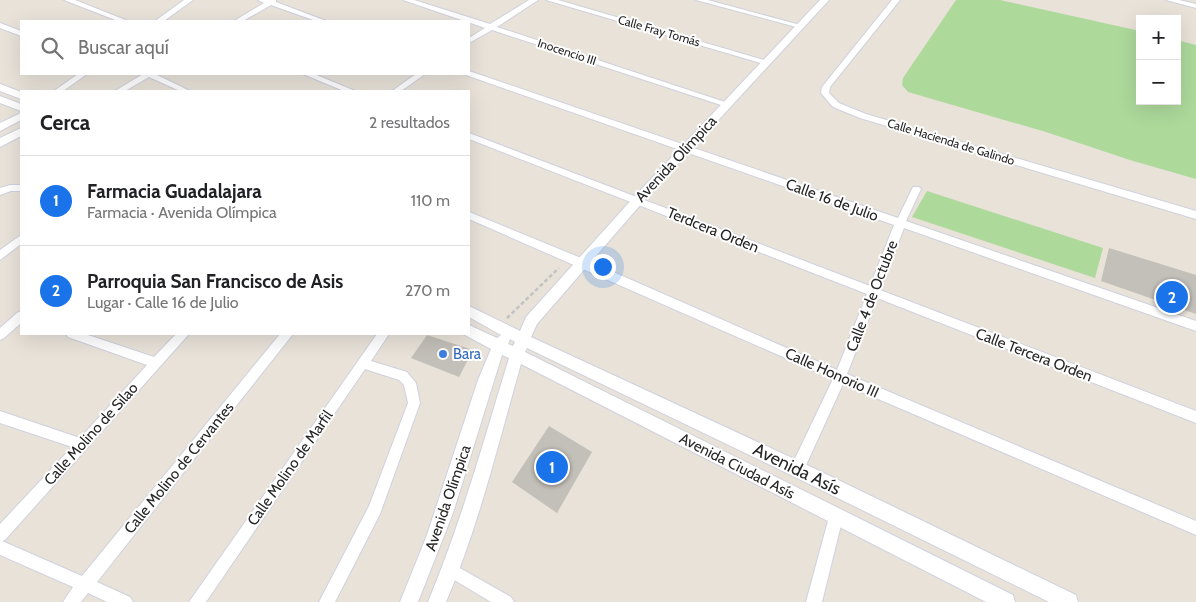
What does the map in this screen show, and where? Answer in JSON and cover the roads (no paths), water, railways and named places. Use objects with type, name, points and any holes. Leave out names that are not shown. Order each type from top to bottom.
[{"type":"street","points":[[68,0],[121,20]]},
{"type":"street","points":[[160,20],[189,0]]},
{"type":"street","name":"Inocencio III","points":[[407,0],[466,20]]},
{"type":"street","points":[[470,41],[534,0]]},
{"type":"street","name":"Calle Fray Tomás","points":[[550,0],[767,62]]},
{"type":"street","points":[[700,0],[800,26]]},
{"type":"street","name":"Avenida Olímpica","points":[[437,602],[451,570],[520,347],[530,321],[638,200],[688,149],[727,104],[825,0]]},
{"type":"street","name":"Calle Hacienda de Galindo","points":[[896,0],[826,87],[825,93],[836,105],[863,116],[1196,215]]},
{"type":"street","points":[[1170,0],[1196,6]]},
{"type":"street","points":[[240,20],[269,1],[319,20]]},
{"type":"street","name":"Inocencio III","points":[[470,21],[727,104]]},
{"type":"street","points":[[0,25],[20,34]]},
{"type":"street","name":"Calle 16 de Julio","points":[[470,73],[1196,326]]},
{"type":"street","points":[[59,90],[82,75]]},
{"type":"street","points":[[121,90],[147,75]]},
{"type":"street","points":[[151,75],[184,90]]},
{"type":"street","points":[[310,75],[348,90]]},
{"type":"street","points":[[397,90],[419,75]]},
{"type":"street","points":[[0,87],[20,96]]},
{"type":"street","points":[[0,100],[20,108]]},
{"type":"street","points":[[0,128],[20,117]]},
{"type":"street","points":[[0,143],[20,132]]},
{"type":"street","name":"Terdcera Orden","points":[[470,136],[638,200],[873,293]]},
{"type":"street","points":[[0,192],[10,188],[20,188]]},
{"type":"street","name":"Calle 4 de Octubre","points":[[797,469],[840,377],[900,224],[916,189]]},
{"type":"street","name":"Calle Honorio III","points":[[470,215],[840,377],[1196,528]]},
{"type":"street","points":[[0,256],[20,239]]},
{"type":"street","name":"Calle Tercera Orden","points":[[873,293],[1196,417]]},
{"type":"street","name":"Avenida Ciudad Asís","points":[[470,312],[509,331],[520,347]]},
{"type":"street","points":[[0,335],[20,317]]},
{"type":"street","name":"Avenida Olímpica","points":[[409,602],[438,530],[499,346],[509,331],[530,321]]},
{"type":"street","name":"Avenida Ciudad Asís","points":[[470,331],[499,346],[520,347],[836,516],[1006,602]]},
{"type":"street","points":[[75,335],[156,363]]},
{"type":"street","name":"Calle Molino de Silao","points":[[0,535],[182,335]]},
{"type":"street","name":"Calle Molino de Cervantes","points":[[71,602],[285,335]]},
{"type":"street","name":"Calle Molino de Marfil","points":[[197,602],[382,335]]},
{"type":"street","name":"Avenida Asís","points":[[520,347],[797,469],[1068,602]]},
{"type":"street","points":[[327,602],[375,509],[414,404],[410,383],[403,376],[362,363]]},
{"type":"street","points":[[0,417],[81,444]]},
{"type":"street","points":[[814,602],[836,516]]},
{"type":"street","points":[[0,548],[125,602]]},
{"type":"street","points":[[451,570],[506,602]]},
{"type":"place","name":"Parroquia San Francisco de Asis","points":[[1172,297]]},
{"type":"place","name":"Bara","points":[[443,354]]},
{"type":"place","name":"Farmacia Guadalajara","points":[[552,467]]}]
